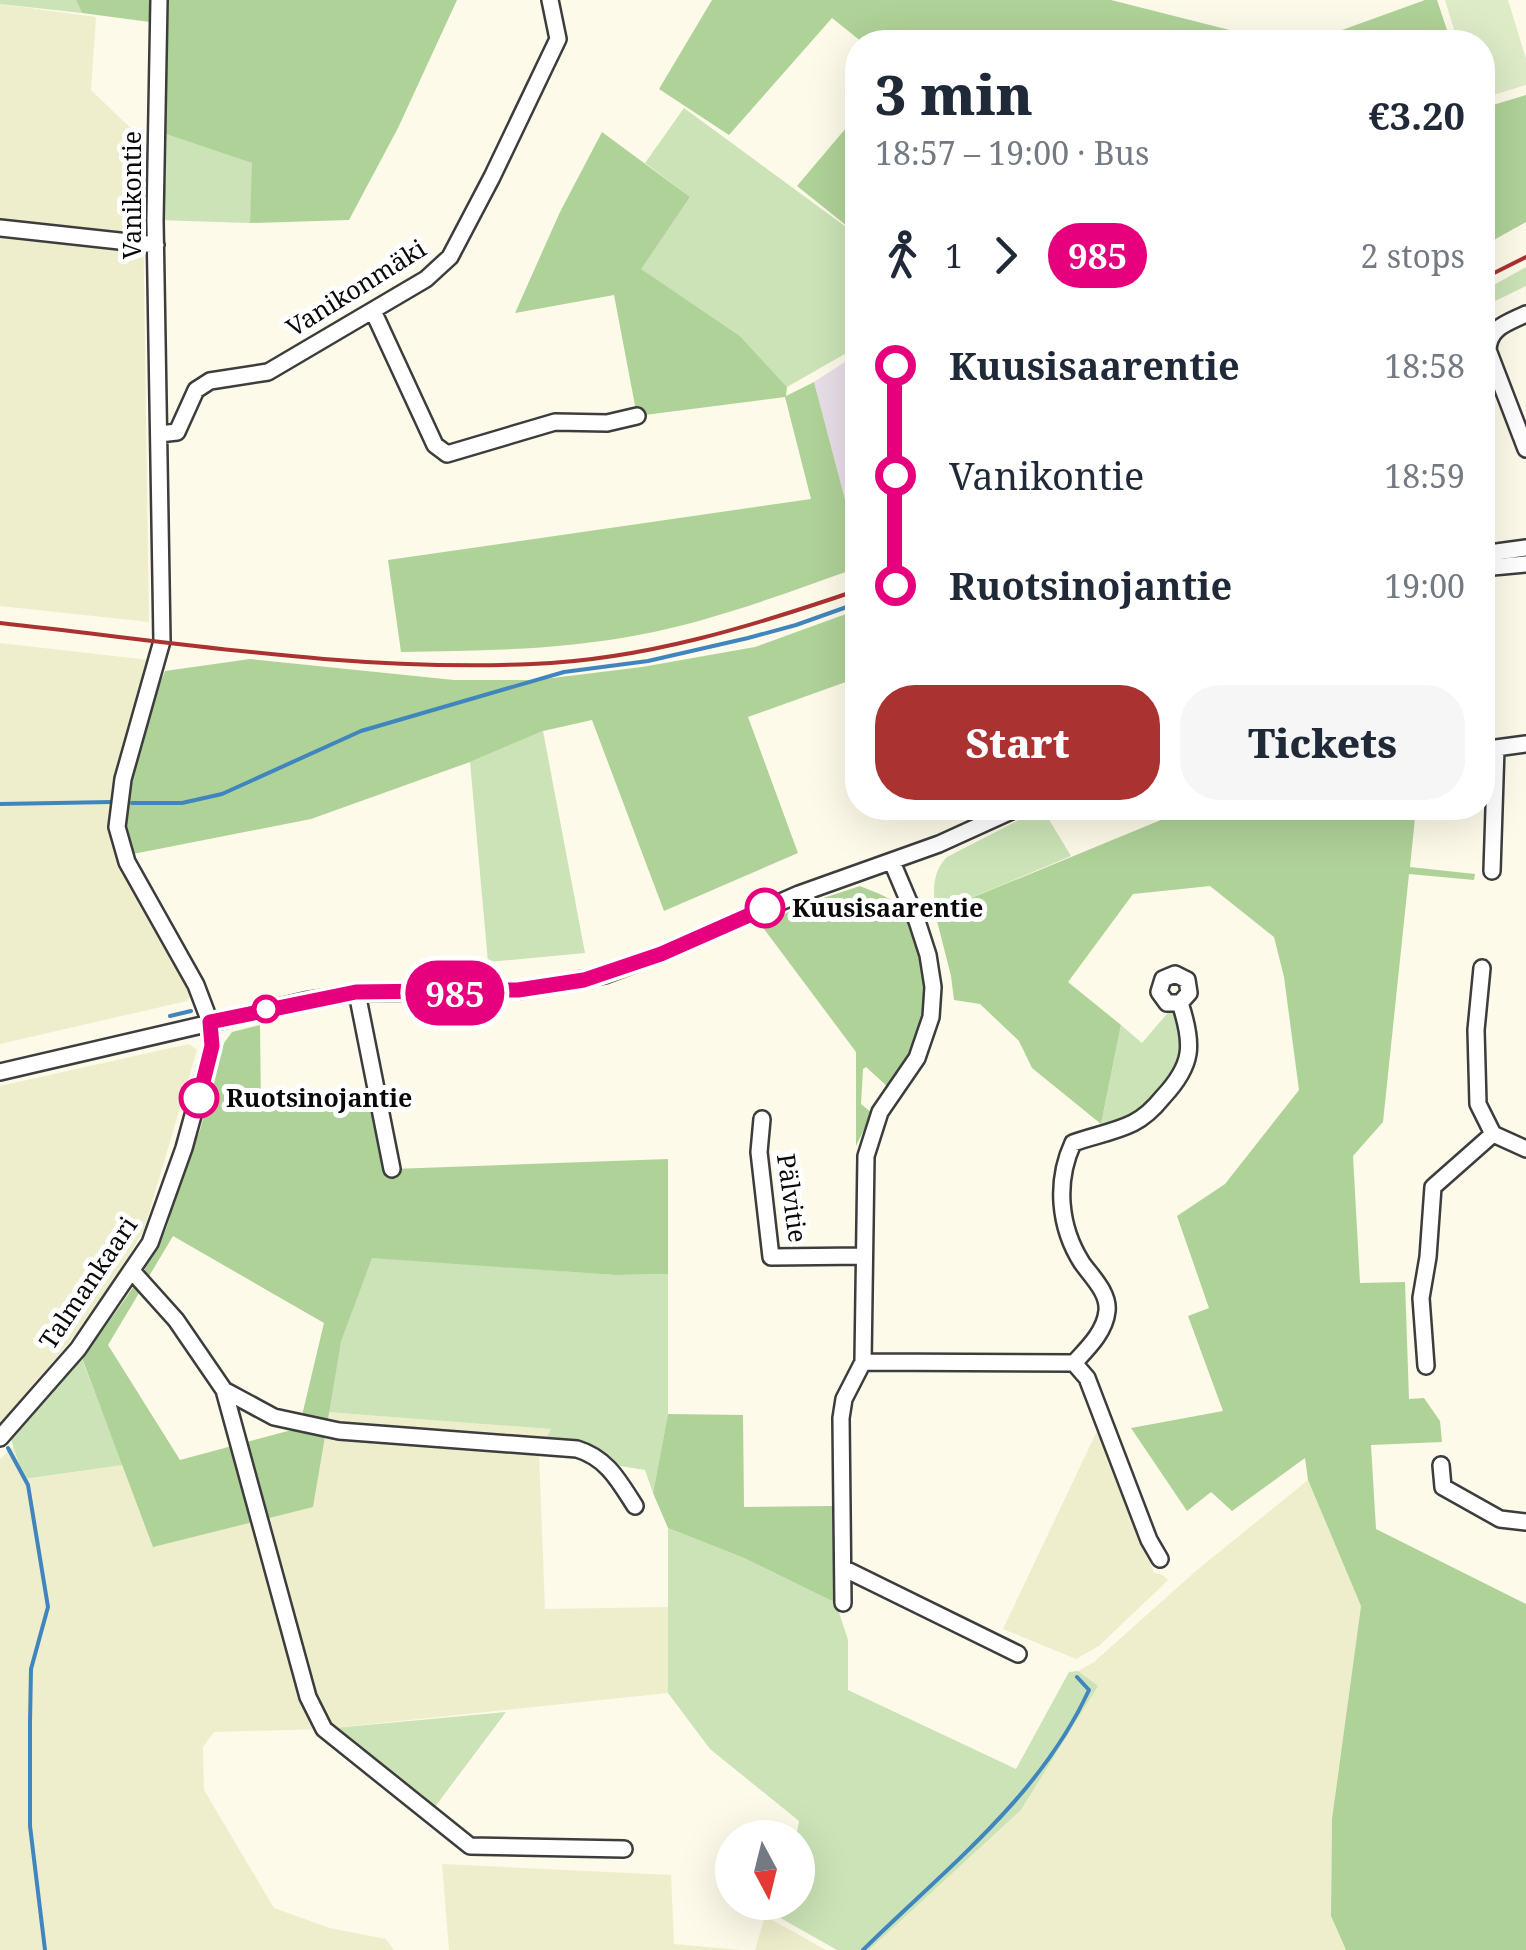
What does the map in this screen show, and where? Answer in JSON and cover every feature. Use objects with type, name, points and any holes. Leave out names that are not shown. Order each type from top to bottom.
[{"type":"street","name":"Vanikontie","points":[[159,0],[156,245],[162,641],[123,779],[117,826],[128,862],[196,985],[210,1022]]},
{"type":"street","name":"Vanikonmäki","points":[[159,434],[177,432],[196,390],[210,381],[268,372],[426,278],[457,247],[558,39],[550,0]]},
{"type":"street","points":[[0,228],[156,245]]},
{"type":"street","points":[[373,310],[436,445],[447,454],[555,422],[607,424],[637,416]]},
{"type":"street","points":[[1495,330],[1526,314]]},
{"type":"street","points":[[1495,368],[1526,449]]},
{"type":"street","points":[[1495,552],[1526,548]]},
{"type":"street","points":[[1495,567],[1526,564]]},
{"type":"street","points":[[1495,743],[1526,744]]},
{"type":"street","points":[[0,1072],[356,992],[518,990],[605,975],[799,894],[892,862],[992,820]]},
{"type":"street","points":[[1491,820],[1492,871]]},
{"type":"street","points":[[843,1603],[841,1418],[844,1398],[864,1362],[866,1156],[880,1112],[924,1042],[934,987],[918,921],[892,862]]},
{"type":"street","points":[[1482,968],[1476,1030],[1478,1104],[1493,1134],[1526,1149]]},
{"type":"street","points":[[356,992],[392,1170]]},
{"type":"street","points":[[1074,1363],[1096,1338],[1108,1311],[1106,1298],[1070,1242],[1062,1220],[1064,1162],[1073,1143],[1134,1123],[1151,1111],[1178,1081],[1188,1062],[1190,1042],[1180,1003]]},
{"type":"street","name":"Talmankaari","points":[[0,1438],[78,1349],[150,1243],[184,1148],[210,1056],[210,1022]]},
{"type":"street","name":"Pälvitie","points":[[762,1120],[759,1152],[772,1257],[864,1256]]},
{"type":"street","points":[[1426,1366],[1421,1298],[1433,1187],[1493,1134]]},
{"type":"street","points":[[132,1271],[176,1320],[224,1390],[308,1698],[324,1729],[470,1846],[624,1849]]},
{"type":"street","points":[[864,1362],[1074,1363],[1087,1378],[1149,1540],[1160,1559]]},
{"type":"street","points":[[224,1390],[274,1417],[339,1431],[577,1449],[602,1460],[635,1506]]},
{"type":"street","points":[[1441,1464],[1442,1487],[1500,1519],[1526,1522]]},
{"type":"street","points":[[843,1568],[1018,1654]]},
{"type":"shaded area","points":[[845,362],[845,499],[814,382]]},
{"type":"green space","points":[[0,0],[76,0],[82,13],[0,4]]},
{"type":"green space","points":[[76,0],[159,0],[150,22],[82,13]]},
{"type":"green space","points":[[163,0],[457,0],[398,128],[349,220],[250,223],[252,163],[157,131],[169,3]]},
{"type":"green space","points":[[712,0],[1111,0],[1230,30],[847,30],[832,18],[729,135],[659,89]]},
{"type":"green space","points":[[1425,0],[1437,0],[1447,30],[1342,30]]},
{"type":"green space","points":[[1445,0],[1508,0],[1526,59],[1526,85],[1495,94],[1495,30],[1454,30]]},
{"type":"green space","points":[[0,4],[96,17],[91,90],[142,139],[149,622],[0,606]]},
{"type":"green space","points":[[1526,95],[1526,222],[1495,239],[1495,104]]},
{"type":"green space","points":[[684,108],[845,226],[845,354],[787,387],[740,336],[640,269],[690,197],[645,163]]},
{"type":"green space","points":[[845,129],[845,224],[797,186]]},
{"type":"green space","points":[[157,131],[253,163],[250,223],[155,220]]},
{"type":"green space","points":[[602,132],[690,197],[641,269],[740,336],[787,387],[786,396],[814,382],[845,499],[845,572],[722,614],[638,635],[550,647],[401,652],[388,560],[811,499],[785,397],[637,416],[614,295],[515,313],[560,212]]},
{"type":"green space","points":[[1526,267],[1526,286],[1495,301],[1495,284]]},
{"type":"green space","points":[[845,614],[845,682],[748,717],[798,853],[664,911],[592,720],[543,731],[470,762],[311,819],[133,854],[127,862],[117,827],[123,779],[165,671],[250,659],[454,680],[536,680],[755,647]]},
{"type":"green space","points":[[0,643],[149,660],[117,827],[153,922],[191,994],[187,1001],[0,1044]]},
{"type":"green space","points":[[543,731],[585,953],[488,962],[470,762]]},
{"type":"green space","points":[[1019,820],[1049,820],[1071,856],[935,913],[936,876],[947,857]]},
{"type":"green space","points":[[1161,820],[1415,820],[1410,867],[1475,874],[1474,880],[1409,874],[1383,1122],[1353,1156],[1360,1283],[1405,1282],[1409,1399],[1424,1398],[1440,1421],[1442,1442],[1371,1445],[1376,1529],[1526,1604],[1526,1950],[1346,1950],[1331,1916],[1332,1819],[1361,1606],[1308,1480],[1305,1458],[1232,1511],[1211,1492],[1187,1511],[1131,1428],[1223,1411],[1188,1316],[1209,1308],[1177,1216],[1225,1184],[1299,1090],[1284,977],[1274,937],[1210,886],[1133,894],[1068,982],[1121,1025],[1101,1124],[1032,1068],[1019,1041],[980,1004],[954,1000],[935,913]]},
{"type":"green space","points":[[860,886],[888,898],[903,914],[921,958],[927,1004],[914,1046],[889,1088],[866,1067],[863,1069],[861,1104],[872,1113],[856,1146],[856,1052],[761,925],[808,903]]},
{"type":"green space","points":[[1171,1009],[1183,1038],[1175,1068],[1144,1106],[1129,1117],[1101,1124],[1121,1025],[1142,1043]]},
{"type":"green space","points":[[260,1025],[261,1110],[378,1098],[393,1169],[668,1159],[668,1274],[615,1275],[372,1258],[341,1342],[313,1507],[153,1547],[82,1358],[136,1283],[161,1239],[200,1130],[224,1043],[232,1032]],"holes":[[[173,1236],[324,1323],[299,1428],[180,1460],[108,1345]]]},
{"type":"green space","points":[[189,1044],[197,1050],[144,1230],[96,1311],[0,1424],[0,1086]]},
{"type":"green space","points":[[372,1257],[615,1275],[668,1274],[668,1414],[653,1493],[645,1470],[539,1453],[551,1429],[327,1412],[341,1342]]},
{"type":"green space","points":[[78,1349],[123,1465],[24,1479],[8,1430]]},
{"type":"green space","points":[[327,1412],[552,1429],[539,1453],[545,1609],[668,1607],[668,1693],[324,1729],[214,1732],[203,1747],[204,1790],[274,1908],[330,1928],[386,1939],[394,1950],[0,1950],[0,1459],[15,1445],[25,1479],[123,1465],[271,1516],[313,1507]]},
{"type":"green space","points":[[668,1414],[743,1415],[744,1507],[832,1506],[836,1603],[744,1558],[668,1528],[653,1493]]},
{"type":"green space","points":[[1096,1433],[1101,1433],[1154,1573],[1168,1580],[1099,1646],[1076,1659],[1003,1629]]},
{"type":"green space","points":[[1308,1480],[1361,1606],[1332,1819],[1331,1916],[1346,1950],[869,1950],[1021,1810],[1097,1687],[1078,1671],[1094,1662],[1197,1570]]},
{"type":"green space","points":[[668,1528],[744,1558],[836,1603],[848,1640],[848,1690],[1016,1769],[1069,1672],[1078,1671],[1098,1686],[1021,1810],[869,1950],[837,1950],[784,1920],[815,1920],[815,1820],[798,1820],[710,1749],[668,1693]]},
{"type":"green space","points":[[506,1712],[431,1812],[324,1729]]},
{"type":"green space","points":[[442,1864],[671,1875],[674,1944],[741,1950],[449,1950]]},
{"type":"green space","points":[[764,1920],[772,1920],[826,1950],[755,1950]]},
{"type":"waterway","points":[[132,803],[182,803],[222,794],[361,731],[564,672],[648,661],[796,625],[845,608]]},
{"type":"waterway","points":[[0,804],[112,802]]},
{"type":"waterway","points":[[170,1016],[191,1011]]},
{"type":"waterway","points":[[8,1448],[28,1485],[48,1607],[31,1669],[30,1723],[30,1826],[45,1950]]},
{"type":"waterway","points":[[863,1950],[988,1830],[1045,1764],[1089,1690],[1077,1677]]},
{"type":"railway","points":[[1495,272],[1526,257]]},
{"type":"railway","points":[[0,623],[332,660],[532,664],[615,656],[697,639],[845,594]]},
{"type":"bus line","name":"985","points":[[199,1098],[212,1046],[210,1022],[356,992],[464,993],[584,980],[661,954],[765,908]]},
{"type":"place","name":"Kuusisaarentie","points":[[765,908]]},
{"type":"place","name":"Ruotsinojantie","points":[[199,1098]]}]
